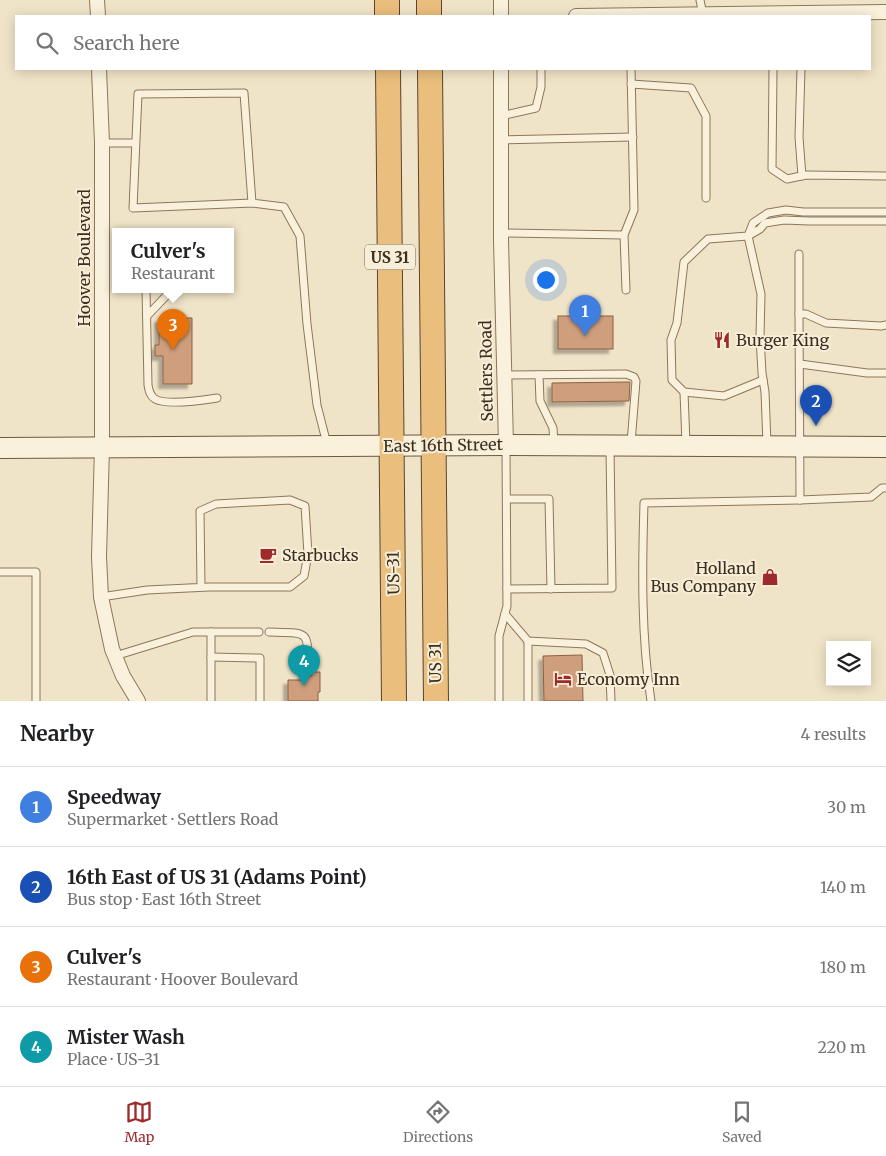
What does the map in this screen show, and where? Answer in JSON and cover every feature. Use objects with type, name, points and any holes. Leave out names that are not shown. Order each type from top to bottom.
[{"type":"highway","points":[[387,0],[387,15]]},
{"type":"highway","points":[[429,0],[429,15]]},
{"type":"highway","name":"US 31","points":[[388,70],[392,446]]},
{"type":"highway","name":"US 31","points":[[430,70],[432,446],[436,701]]},
{"type":"highway","name":"US-31","points":[[392,446],[394,701]]},
{"type":"main road","name":"East 16th Street","points":[[0,448],[506,445],[886,447]]},
{"type":"street","points":[[98,0],[98,15]]},
{"type":"street","points":[[501,0],[501,15]]},
{"type":"street","points":[[703,15],[886,12]]},
{"type":"street","name":"Hoover Boulevard","points":[[100,70],[102,143],[102,447],[99,557],[101,598],[115,656],[123,676],[138,701]]},
{"type":"street","name":"Settlers Road","points":[[501,70],[500,233],[506,445]]},
{"type":"lane","points":[[700,0],[703,15]]},
{"type":"lane","points":[[501,116],[536,108],[541,87],[541,70]]},
{"type":"lane","points":[[626,290],[624,235],[634,210],[631,70]]},
{"type":"lane","points":[[773,70],[772,169],[787,179],[802,176],[886,176]]},
{"type":"lane","points":[[800,70],[799,137],[802,176]]},
{"type":"lane","points":[[631,84],[691,88],[706,116],[706,198]]},
{"type":"lane","points":[[252,203],[244,93],[138,94],[133,208],[252,203],[284,207],[300,236],[309,342],[318,405],[328,446]]},
{"type":"lane","points":[[501,140],[632,137]]},
{"type":"lane","points":[[102,143],[135,143]]},
{"type":"lane","points":[[767,446],[760,337],[761,294],[748,236],[754,223],[768,213],[786,210],[803,212],[886,212]]},
{"type":"lane","points":[[686,446],[684,392],[672,380],[672,340],[677,323],[684,262],[708,239],[748,236],[765,223],[784,220],[886,221]]},
{"type":"lane","points":[[500,233],[624,235]]},
{"type":"lane","points":[[799,254],[800,500]]},
{"type":"lane","points":[[146,293],[148,385],[150,395],[156,400],[163,402],[192,402],[217,398]]},
{"type":"lane","points":[[146,316],[171,293]]},
{"type":"lane","points":[[799,314],[806,314],[826,323],[886,325]]},
{"type":"lane","points":[[800,364],[867,374],[886,373]]},
{"type":"lane","points":[[504,375],[626,374],[634,377],[636,381],[631,445]]},
{"type":"lane","points":[[539,375],[540,401],[554,428],[554,445]]},
{"type":"lane","points":[[684,392],[701,392],[724,396],[764,380]]},
{"type":"lane","name":"Settlers Road","points":[[499,701],[499,636],[507,606],[506,445]]},
{"type":"lane","points":[[507,589],[612,588],[610,445]]},
{"type":"lane","points":[[651,701],[646,663],[642,574],[644,503],[871,497],[882,488],[886,488]]},
{"type":"lane","points":[[507,499],[549,499],[551,589]]},
{"type":"lane","points":[[101,598],[147,590],[201,587],[290,587],[304,576],[308,554],[305,506],[290,500],[216,504],[200,511],[201,587]]},
{"type":"lane","points":[[0,572],[36,572],[36,701]]},
{"type":"lane","points":[[505,614],[528,640],[528,701]]},
{"type":"lane","points":[[115,656],[193,632],[259,632]]},
{"type":"lane","points":[[211,632],[212,701]]},
{"type":"lane","points":[[269,632],[300,633],[305,635],[307,641],[308,672]]},
{"type":"lane","points":[[528,640],[586,644],[603,653],[610,675],[611,701]]},
{"type":"lane","points":[[211,657],[260,658],[260,701]]},
{"type":"building","points":[[558,316],[613,316],[613,349],[558,349]]},
{"type":"building","points":[[159,318],[192,318],[192,384],[163,384],[163,356],[155,356],[155,345],[159,345]]},
{"type":"building","points":[[630,382],[629,401],[552,402],[552,383]]},
{"type":"building","name":"Economy Inn","points":[[582,655],[583,701],[544,701],[543,656]]},
{"type":"building","points":[[313,672],[320,672],[318,701],[288,701],[288,680],[303,680],[303,673],[309,677]]},
{"type":"place","name":"Speedway","points":[[585,336]]},
{"type":"place","name":"Burger King","points":[[722,340]]},
{"type":"place","name":"Culver's","points":[[173,350]]},
{"type":"place","name":"16th East of US 31 (Adams Point)","points":[[816,426]]},
{"type":"place","name":"Starbucks","points":[[268,555]]},
{"type":"place","name":"Holland Bus Company","points":[[770,577]]},
{"type":"place","name":"Economy Inn","points":[[563,679]]},
{"type":"place","name":"Mister Wash","points":[[304,686]]}]
